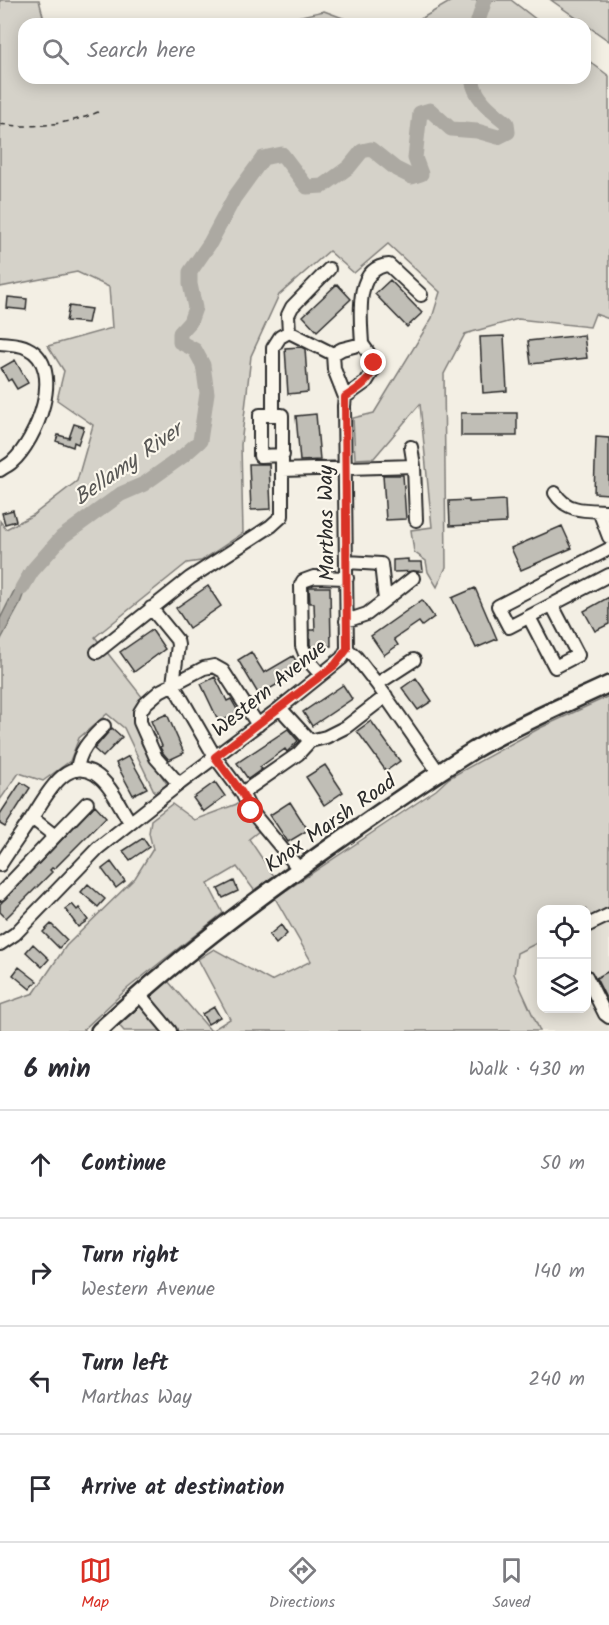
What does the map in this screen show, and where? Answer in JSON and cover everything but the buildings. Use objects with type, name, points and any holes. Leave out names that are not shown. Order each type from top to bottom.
[{"type":"main road","name":"Knox Marsh Road","points":[[106,1029],[139,994],[229,921],[299,869],[439,773],[506,732],[609,684]]},
{"type":"street","points":[[345,397],[366,382],[374,369],[372,358],[362,344],[361,297],[371,274],[389,265],[421,295]]},
{"type":"street","points":[[289,332],[288,315],[292,307],[329,269]]},
{"type":"street","points":[[289,332],[333,354],[362,344]]},
{"type":"street","points":[[273,415],[273,348],[280,337],[289,332]]},
{"type":"street","points":[[0,343],[28,348],[42,362],[48,380],[42,409],[26,445],[12,462],[0,470]]},
{"type":"street","name":"Marthas Way","points":[[333,354],[334,369],[345,397],[347,649]]},
{"type":"street","points":[[97,652],[190,578],[278,521],[282,516],[284,509],[283,455],[282,416],[260,415],[260,456],[283,455]]},
{"type":"street","points":[[411,447],[416,520]]},
{"type":"street","points":[[283,470],[414,466]]},
{"type":"street","points":[[555,493],[569,507],[604,511],[609,537]]},
{"type":"street","points":[[609,549],[498,606],[509,627],[609,576]]},
{"type":"street","points":[[347,562],[381,564],[385,600]]},
{"type":"street","points":[[321,675],[307,659],[302,646],[301,585],[308,578],[346,578]]},
{"type":"street","points":[[346,621],[367,614],[413,578]]},
{"type":"street","points":[[529,617],[555,667],[578,656],[552,605]]},
{"type":"street","points":[[151,608],[177,640],[173,684],[215,757],[242,793],[251,811],[299,869]]},
{"type":"street","points":[[347,649],[356,657],[386,696],[439,773]]},
{"type":"street","name":"Western Avenue","points":[[0,944],[15,934],[98,848],[335,665],[347,649]]},
{"type":"street","points":[[377,684],[414,660]]},
{"type":"street","points":[[179,784],[156,758],[140,722],[140,712],[145,704],[160,691],[204,668],[214,666],[223,671],[258,725]]},
{"type":"street","points":[[242,793],[298,754],[310,741],[326,737],[346,727],[386,696]]},
{"type":"street","points":[[280,708],[310,741]]},
{"type":"street","points":[[77,770],[78,759],[84,746],[104,726]]},
{"type":"street","points":[[19,873],[1,864],[53,785],[68,773],[77,770],[93,773],[101,778],[130,822]]},
{"type":"street","points":[[0,894],[87,803]]},
{"type":"street","points":[[32,818],[55,836]]},
{"type":"street","points":[[591,924],[609,915]]},
{"type":"street","points":[[591,986],[605,1014],[609,1017]]},
{"type":"street","points":[[139,994],[170,1031]]},
{"type":"path","points":[[0,124],[62,124],[79,121],[98,112]]},
{"type":"shaded area","points":[[0,0],[39,0],[44,18],[18,18],[18,84],[591,84],[591,62],[609,76],[609,319],[595,314],[590,327],[518,319],[465,334],[444,374],[446,567],[437,587],[428,572],[426,561],[414,552],[411,530],[432,527],[420,404],[374,458],[355,459],[353,418],[374,413],[432,318],[440,292],[388,244],[354,273],[329,251],[279,295],[251,356],[241,445],[243,533],[201,561],[187,563],[95,637],[143,698],[134,720],[142,745],[167,784],[155,793],[124,728],[107,714],[79,738],[70,761],[43,781],[19,773],[0,800],[0,521],[6,529],[33,515],[77,481],[93,425],[57,400],[64,371],[48,346],[112,328],[109,287],[77,272],[0,287]]},
{"type":"shaded area","points":[[453,0],[511,0],[534,18],[422,18]]},
{"type":"shaded area","points":[[551,0],[609,0],[609,41],[591,28],[591,18],[576,18]]},
{"type":"shaded area","points":[[324,11],[343,18],[292,18]]},
{"type":"shaded area","points":[[32,571],[19,606],[0,641],[0,619],[15,589]]},
{"type":"shaded area","points":[[609,696],[609,907],[591,916],[591,905],[537,905],[537,943],[517,953],[514,974],[540,1031],[211,1031],[230,1019],[198,959],[214,949],[271,981],[311,961],[275,898],[436,790],[449,778],[540,728]]},
{"type":"shaded area","points":[[172,804],[194,820],[237,804],[259,831],[249,839],[274,876],[254,890],[237,867],[208,884],[223,913],[128,988],[82,1031],[0,1031],[0,1005],[34,993],[66,946],[135,878],[153,849],[149,833],[151,820]]},
{"type":"shaded area","points":[[609,907],[609,1031],[540,1031],[513,974],[517,953],[537,943],[537,1013],[591,1013],[591,916]]},
{"type":"shaded area","points":[[168,981],[211,1031],[178,1031],[147,997]]},
{"type":"shaded area","points":[[142,1004],[166,1031],[124,1031],[118,1024]]},
{"type":"waterway","name":"Bellamy River","points":[[479,18],[485,0]]},
{"type":"waterway","name":"Bellamy River","points":[[22,588],[32,571],[62,537],[121,494],[144,484],[200,441],[207,393],[203,365],[195,350],[180,342],[180,333],[190,322],[195,308],[190,272],[210,243],[234,198],[263,158],[282,154],[307,187],[323,186],[349,167],[362,151],[371,149],[396,169],[412,177],[421,174],[415,158],[420,113],[430,110],[451,129],[477,131],[498,137],[508,132],[507,123],[480,98],[473,84]]},
{"type":"route","points":[[251,811],[242,793],[215,757],[335,665],[347,649],[344,406],[345,397],[371,376],[374,363]]}]
